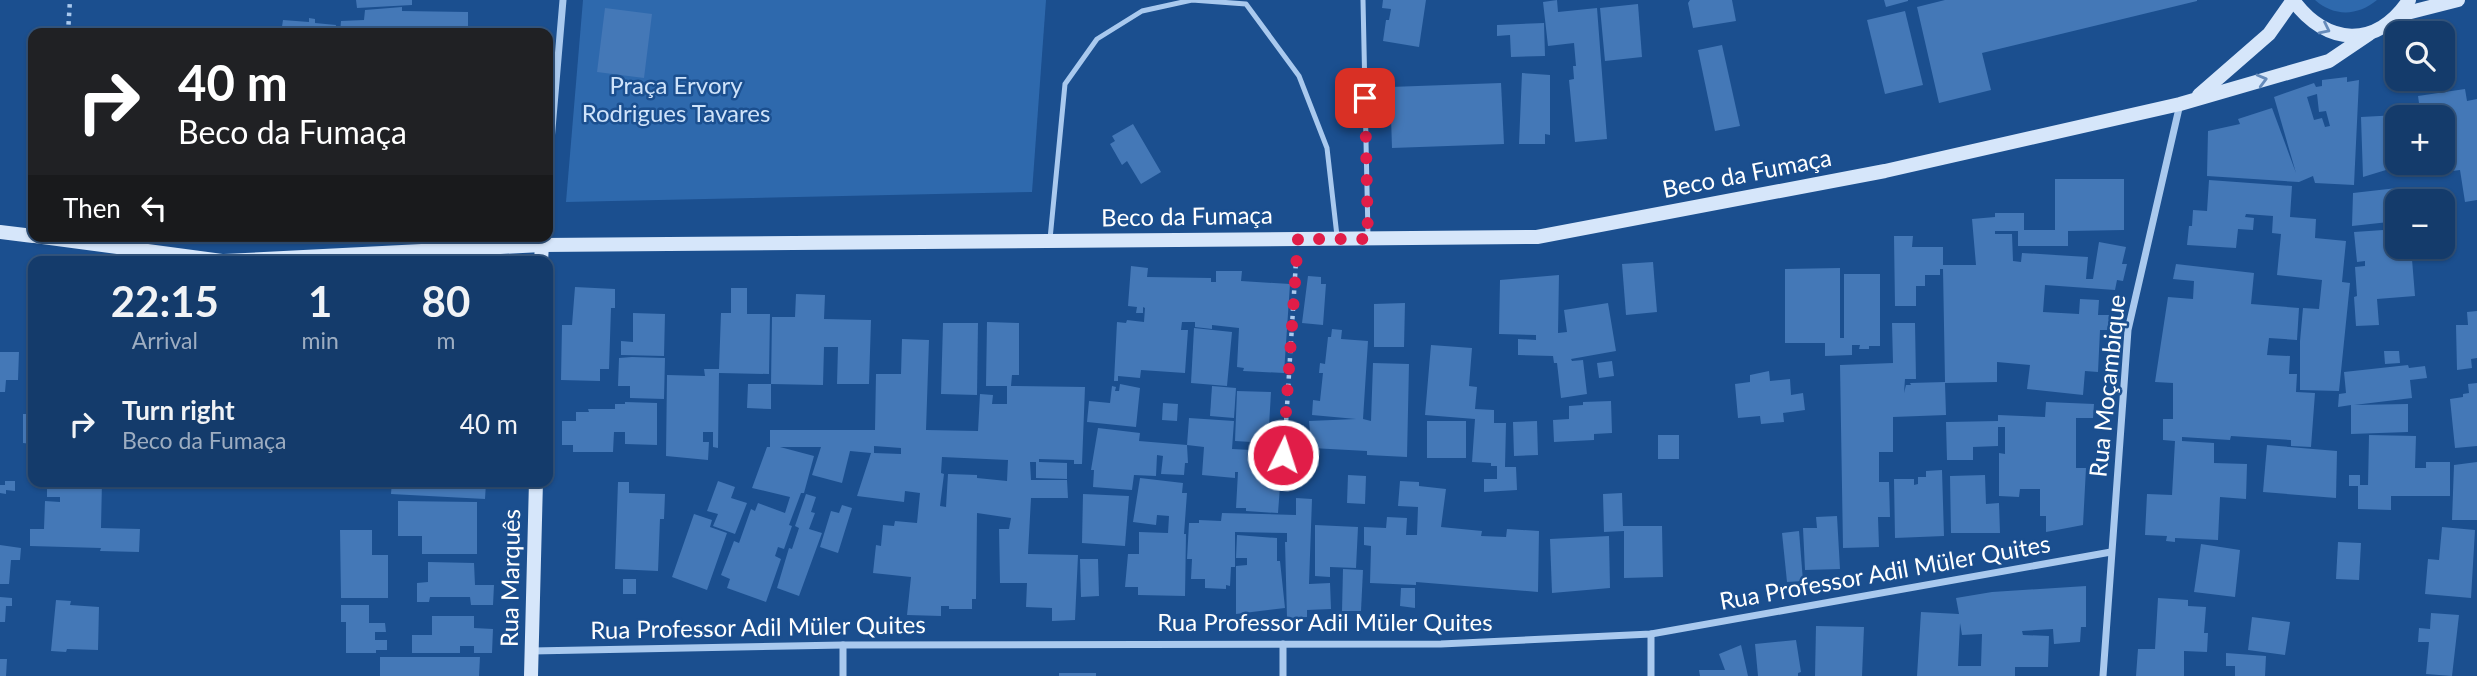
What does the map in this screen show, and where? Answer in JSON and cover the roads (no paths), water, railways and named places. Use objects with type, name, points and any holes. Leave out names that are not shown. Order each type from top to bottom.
[{"type":"main road","name":"Beco da Fumaça","points":[[2197,97],[2269,34],[2293,0]]},
{"type":"main road","points":[[2293,0],[2304,15],[2318,27],[2334,34],[2369,34]]},
{"type":"main road","points":[[2399,15],[2409,0]]},
{"type":"main road","points":[[2399,15],[2458,0]]},
{"type":"main road","name":"Beco da Fumaça","points":[[553,241],[1537,237],[1885,171],[2179,104],[2329,61],[2399,15]]},
{"type":"main road","name":"Beco da Fumaça","points":[[0,232],[28,235]]},
{"type":"main road","name":"Beco da Fumaça","points":[[79,242],[185,256]]},
{"type":"main road","name":"Beco da Fumaça","points":[[303,256],[526,242]]},
{"type":"main road","name":"Rua Marquês","points":[[531,676],[536,487]]},
{"type":"street","points":[[553,117],[563,0]]},
{"type":"street","name":"Rua Moçambique","points":[[2103,676],[2110,552],[2129,330],[2179,104]]},
{"type":"street","name":"Rua Professor Adil Müler Quites","points":[[532,651],[843,645],[1441,644],[1651,635],[2110,552]]},
{"type":"street","points":[[1651,635],[1651,676]]},
{"type":"street","points":[[1283,643],[1283,676]]},
{"type":"street","points":[[843,645],[843,676]]},
{"type":"lane","points":[[1049,241],[1065,85],[1097,39],[1142,11],[1192,0],[1246,4],[1299,76],[1327,148],[1337,239]]},
{"type":"lane","points":[[1363,0],[1368,239]]},
{"type":"park label","name":"Praça Ervory Rodrigues Tavares","points":[[676,100]]}]
